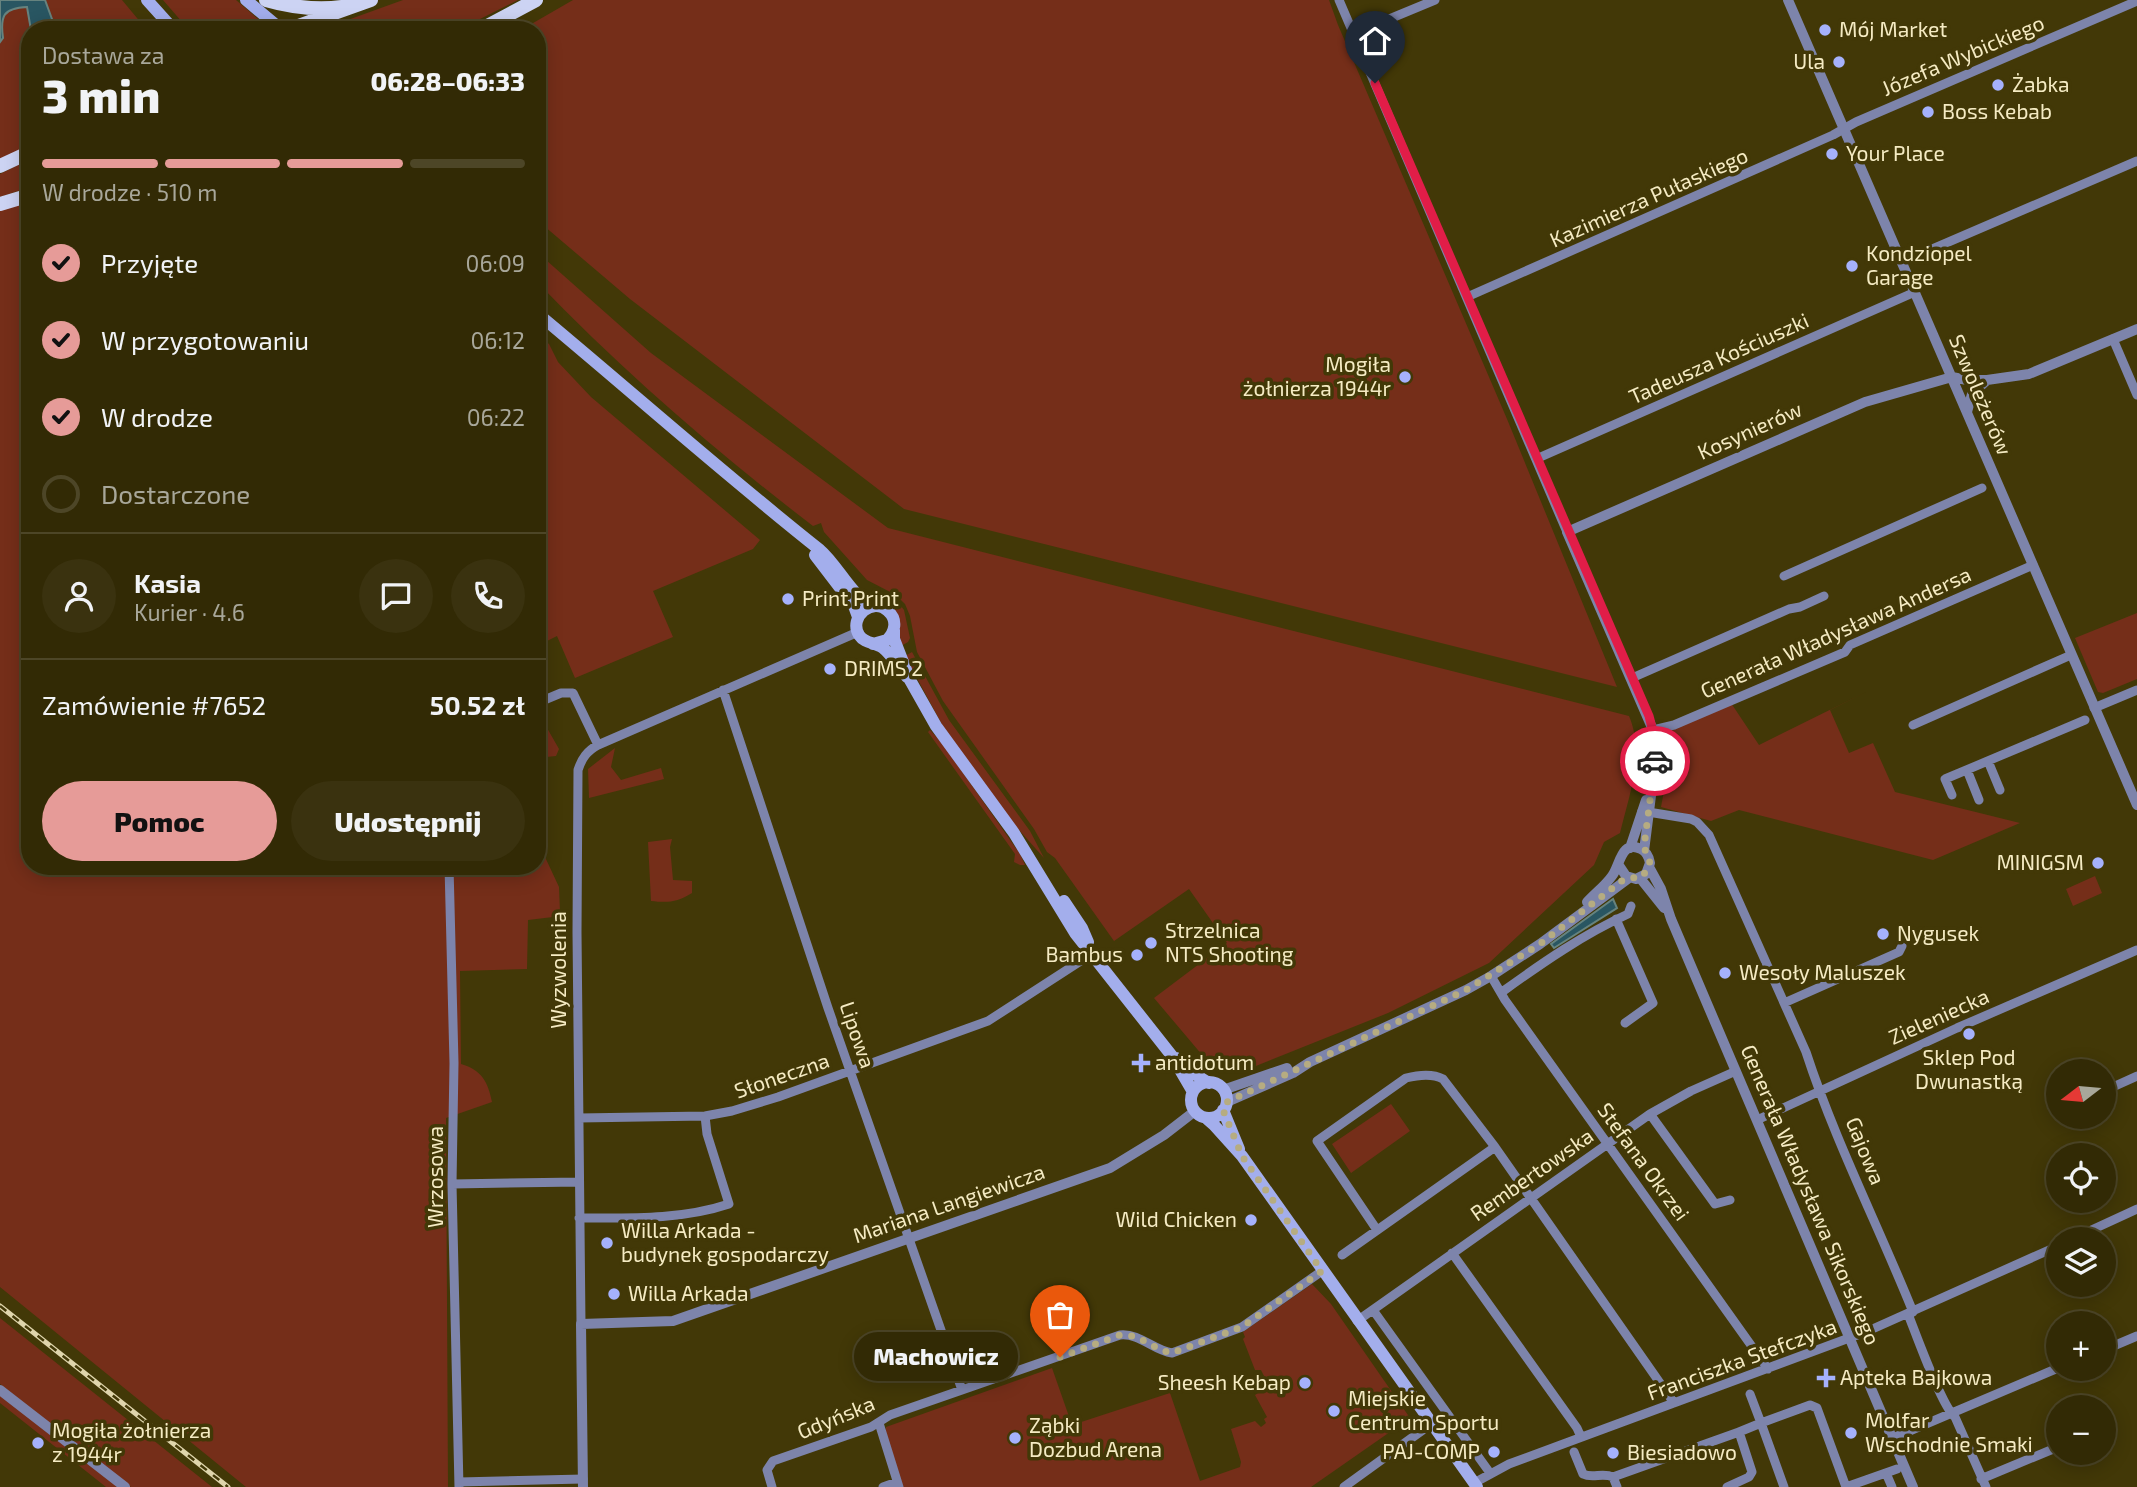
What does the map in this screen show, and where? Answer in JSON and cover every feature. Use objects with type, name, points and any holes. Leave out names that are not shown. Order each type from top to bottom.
[{"type":"main road","points":[[147,0],[166,21]]},
{"type":"main road","points":[[246,0],[271,21]]},
{"type":"main road","points":[[266,0],[305,8],[340,7],[365,2]]},
{"type":"main road","points":[[497,21],[536,0]]},
{"type":"main road","points":[[312,21],[365,2]]},
{"type":"main road","points":[[0,166],[21,156]]},
{"type":"main road","points":[[0,204],[21,198]]},
{"type":"main road","points":[[546,321],[831,561],[862,600],[890,613],[894,621],[896,643],[910,680],[941,733],[1014,834],[1040,863],[1082,928],[1093,953],[1131,1007],[1172,1056],[1193,1092]]},
{"type":"main road","points":[[805,540],[854,606],[859,617],[858,632],[862,639],[884,649],[910,680]]},
{"type":"main road","points":[[859,617],[866,609],[875,606]]},
{"type":"main road","points":[[873,644],[887,640],[894,630]]},
{"type":"main road","points":[[1172,1056],[1196,1076],[1219,1085],[1242,1156]]},
{"type":"main road","points":[[1209,1083],[1199,1086],[1193,1092],[1191,1100],[1200,1115],[1242,1156],[1475,1485]]},
{"type":"main road","points":[[1200,1115],[1216,1117],[1224,1101]]},
{"type":"street","points":[[1339,0],[1653,730],[1656,749],[1646,811],[1644,851]]},
{"type":"street","points":[[1353,34],[1435,0]]},
{"type":"street","name":"Szwoleżerów","points":[[1788,0],[2137,805]]},
{"type":"street","name":"Józefa Wybickiego","points":[[1843,129],[2137,1]]},
{"type":"street","name":"Kazimierza Pułaskiego","points":[[1467,297],[1843,129]]},
{"type":"street","points":[[1902,262],[2137,161]]},
{"type":"street","name":"Tadeusza Kościuszki","points":[[1536,459],[1915,292]]},
{"type":"street","points":[[1952,377],[1987,380],[2036,371],[2137,328]]},
{"type":"street","points":[[2113,339],[2137,395]]},
{"type":"street","name":"Kosynierów","points":[[1567,532],[1865,402],[1952,377]]},
{"type":"street","points":[[1967,412],[1972,394],[1987,380]]},
{"type":"street","points":[[1784,576],[1982,488]]},
{"type":"street","name":"Generała Władysława Andersa","points":[[1653,730],[1674,725],[1795,671],[1845,652],[1850,645],[2033,565]]},
{"type":"street","points":[[1632,678],[1824,596]]},
{"type":"street","name":"Wyzwolenia","points":[[583,1483],[579,1218],[578,770],[585,754],[598,745],[858,632]]},
{"type":"street","points":[[1913,725],[2071,655]]},
{"type":"street","name":"Lipowa","points":[[723,690],[962,1390]]},
{"type":"street","points":[[2094,708],[2137,690]]},
{"type":"street","points":[[546,699],[567,691],[573,693],[598,745]]},
{"type":"street","points":[[1952,795],[1945,779],[2085,720]]},
{"type":"street","points":[[1988,761],[2000,790]]},
{"type":"street","points":[[1967,770],[1979,800]]},
{"type":"street","points":[[1569,921],[1613,876],[1621,854],[1630,848],[1646,811]]},
{"type":"street","name":"Gajowa","points":[[1646,811],[1691,819],[1709,835],[1784,1003],[1950,1413],[1955,1418],[1984,1483]]},
{"type":"street","points":[[1224,1101],[1293,1073],[1310,1062],[1492,976],[1649,867],[1648,856],[1644,851],[1630,848]]},
{"type":"street","points":[[1618,864],[1623,874],[1634,878]]},
{"type":"street","name":"Generała Władysława Sikorskiego","points":[[1649,867],[1661,889],[1671,919],[1913,1487]]},
{"type":"street","name":"Wrzosowa","points":[[449,875],[454,1063],[452,1184],[459,1485]]},
{"type":"street","name":"Generała Władysława Sikorskiego","points":[[1634,878],[1655,896],[1671,919]]},
{"type":"street","points":[[1502,992],[1540,965],[1616,919],[1629,914],[1631,906]]},
{"type":"street","points":[[1616,919],[1653,1003],[1625,1023]]},
{"type":"street","points":[[1784,1003],[1899,952],[1902,946]]},
{"type":"street","name":"Zieleniecka","points":[[1757,1120],[2137,950]]},
{"type":"street","name":"Słoneczna","points":[[579,1118],[705,1116],[767,1101],[988,1021],[1093,953]]},
{"type":"street","name":"Stefana Okrzei","points":[[1492,976],[1505,1000],[1768,1369]]},
{"type":"street","name":"Rembertowska","points":[[1357,1321],[1650,1114],[1690,1091],[1736,1071]]},
{"type":"street","points":[[1377,1230],[1317,1141],[1406,1078],[1434,1076],[1443,1079],[1495,1147],[1674,1403]]},
{"type":"street","points":[[2116,1086],[2137,1076]]},
{"type":"street","points":[[1650,1114],[1715,1204],[1730,1200]]},
{"type":"street","name":"Mariana Langiewicza","points":[[580,1324],[673,1321],[1110,1168],[1200,1115]]},
{"type":"street","points":[[579,1218],[660,1218],[705,1212],[729,1204],[707,1134],[705,1116]]},
{"type":"street","points":[[1342,1255],[1495,1147]]},
{"type":"street","points":[[452,1184],[579,1182]]},
{"type":"street","points":[[2098,1227],[2137,1209]]},
{"type":"street","name":"Franciszka Stefczyka","points":[[1475,1485],[1490,1472],[1850,1338],[2046,1251]]},
{"type":"street","points":[[1452,1253],[1581,1437]]},
{"type":"street","name":"Gdyńska","points":[[772,1487],[767,1470],[773,1461],[879,1423],[890,1415],[1120,1335],[1136,1336],[1164,1352],[1172,1353],[1242,1327],[1322,1271]]},
{"type":"street","points":[[1373,1310],[1490,1472]]},
{"type":"street","points":[[2116,1345],[2137,1336]]},
{"type":"street","points":[[1893,1438],[2046,1373]]},
{"type":"street","points":[[0,1390],[125,1487]]},
{"type":"street","points":[[1750,1394],[1784,1487]]},
{"type":"street","points":[[1574,1452],[1583,1474],[1590,1477],[1605,1474],[1613,1477],[1811,1405],[1817,1408],[1846,1487],[1897,1469]]},
{"type":"street","points":[[879,1423],[898,1484],[883,1487]]},
{"type":"street","points":[[1344,1487],[1431,1424]]},
{"type":"street","points":[[1727,1487],[1749,1477],[1752,1472],[1739,1432]]},
{"type":"street","points":[[1984,1483],[2046,1453]]},
{"type":"street","points":[[1886,1472],[1892,1487]]},
{"type":"street","points":[[1613,1477],[1617,1487]]},
{"type":"street","points":[[459,1485],[583,1483]]},
{"type":"shaded area","points":[[0,0],[122,0],[140,21],[21,21],[21,150],[0,160]]},
{"type":"shaded area","points":[[163,0],[236,0],[258,19],[258,21],[181,21]]},
{"type":"shaded area","points":[[403,0],[518,0],[476,21],[345,21]]},
{"type":"shaded area","points":[[573,0],[1329,0],[1507,419],[1617,687],[904,509],[630,299],[546,228],[546,21],[537,21]]},
{"type":"shaded area","points":[[21,164],[21,190],[0,197],[0,174]]},
{"type":"shaded area","points":[[21,204],[21,875],[546,875],[546,859],[559,887],[561,937],[555,938],[553,917],[528,920],[527,969],[460,971],[461,1064],[479,1073],[492,1102],[446,1118],[448,1487],[246,1487],[0,1287],[0,210]]},
{"type":"shaded area","points":[[546,260],[651,353],[888,528],[1629,716],[1634,730],[1636,760],[1620,833],[1604,842],[1594,865],[1489,963],[1388,1013],[1241,1072],[1203,1056],[1154,998],[1227,943],[1189,889],[1114,941],[1055,858],[1047,852],[1034,829],[943,701],[917,652],[905,604],[896,595],[867,580],[824,532],[821,523],[813,526],[741,469],[603,347],[546,291]]},
{"type":"shaded area","points":[[546,342],[558,362],[591,397],[760,540],[753,549],[653,591],[673,637],[575,678],[557,636],[546,642]]},
{"type":"shaded area","points":[[877,591],[897,601],[904,610],[910,638],[901,646],[899,628],[864,596]]},
{"type":"shaded area","points":[[2137,613],[2137,679],[2103,693],[2098,692],[2075,638]]},
{"type":"shaded area","points":[[912,652],[949,720],[1030,831],[1044,858],[1012,822],[945,730],[905,656]]},
{"type":"shaded area","points":[[1866,692],[1830,710],[1849,753],[1873,743],[1895,792],[2020,823],[1933,860],[1739,810],[1711,821],[1661,807],[1671,753],[1668,726],[1731,703],[1759,745]]},
{"type":"shaded area","points":[[546,726],[559,749],[556,756],[546,757]]},
{"type":"shaded area","points":[[930,730],[942,743],[1025,865],[1014,862],[1015,854],[928,732]]},
{"type":"shaded area","points":[[615,748],[611,767],[621,780],[661,768],[664,779],[589,798],[588,769]]},
{"type":"shaded area","points":[[672,839],[670,847],[673,880],[692,881],[692,893],[673,901],[651,901],[648,842]]},
{"type":"shaded area","points":[[2095,876],[2102,893],[2073,906],[2066,889]]},
{"type":"shaded area","points":[[1391,1104],[1410,1131],[1351,1173],[1332,1144]]},
{"type":"shaded area","points":[[1312,1284],[1331,1304],[1410,1418],[1311,1487],[901,1487],[885,1440],[886,1427],[1052,1368],[1072,1425],[1170,1393],[1200,1481],[1240,1467],[1241,1462],[1231,1429],[1255,1421],[1261,1427],[1266,1423],[1264,1419],[1267,1417],[1255,1395],[1269,1386],[1261,1370],[1255,1370],[1243,1339],[1243,1332]]},
{"type":"shaded area","points":[[0,1318],[212,1487],[131,1487],[0,1384]]},
{"type":"shaded area","points":[[0,1394],[118,1487],[106,1487],[0,1403]]},
{"type":"water","points":[[0,0],[45,0],[53,21],[29,21],[27,7],[13,9],[8,11],[3,19],[3,38],[0,42]]},
{"type":"water","points":[[1613,899],[1617,908],[1554,948],[1551,944]]},
{"type":"railway","points":[[0,1306],[228,1487]]},
{"type":"way so far","points":[[1060,1357],[1128,1334],[1164,1352],[1172,1353],[1242,1327],[1322,1271],[1242,1156],[1223,1110],[1227,1102],[1466,990],[1516,961],[1623,880],[1643,876],[1650,863],[1644,847],[1655,761]]},
{"type":"place","name":"Mój Market","points":[[1825,30]]},
{"type":"place","name":"Ula","points":[[1839,62]]},
{"type":"place","name":"Żabka","points":[[1998,85]]},
{"type":"place","name":"Boss Kebab","points":[[1928,112]]},
{"type":"place","name":"Your Place","points":[[1832,154]]},
{"type":"place","name":"Kondziopel Garage","points":[[1852,266]]},
{"type":"place","name":"Mogiła żołnierza 1944r","points":[[1405,377]]},
{"type":"place","name":"Print Print","points":[[788,599]]},
{"type":"place","name":"DRIMS 2","points":[[830,669]]},
{"type":"place","name":"MINIGSM","points":[[2098,863]]},
{"type":"place","name":"Nygusek","points":[[1883,934]]},
{"type":"place","name":"Strzelnica NTS Shooting","points":[[1151,943]]},
{"type":"place","name":"Bambus","points":[[1137,955]]},
{"type":"place","name":"Wesoły Maluszek","points":[[1725,973]]},
{"type":"place","name":"Sklep Pod Dwunastką","points":[[1969,1034]]},
{"type":"place","name":"antidotum","points":[[1141,1063]]},
{"type":"place","name":"Wild Chicken","points":[[1251,1220]]},
{"type":"place","name":"Willa Arkada - budynek gospodarczy","points":[[607,1243]]},
{"type":"place","name":"Willa Arkada","points":[[614,1294]]},
{"type":"place","name":"Machowicz","points":[[1060,1357]]},
{"type":"place","name":"Apteka Bajkowa","points":[[1826,1378]]},
{"type":"place","name":"Sheesh Kebap","points":[[1305,1383]]},
{"type":"place","name":"Miejskie Centrum Sportu","points":[[1334,1411]]},
{"type":"place","name":"Molfar Wschodnie Smaki","points":[[1851,1433]]},
{"type":"place","name":"Ząbki Dozbud Arena","points":[[1015,1438]]},
{"type":"place","name":"Mogiła żołnierza z 1944r","points":[[38,1443]]},
{"type":"place","name":"PAJ-COMP","points":[[1494,1452]]},
{"type":"place","name":"Biesiadowo","points":[[1613,1453]]},
{"type":"route","points":[[1375,83],[1567,532],[1649,716],[1655,739],[1655,761]]}]
